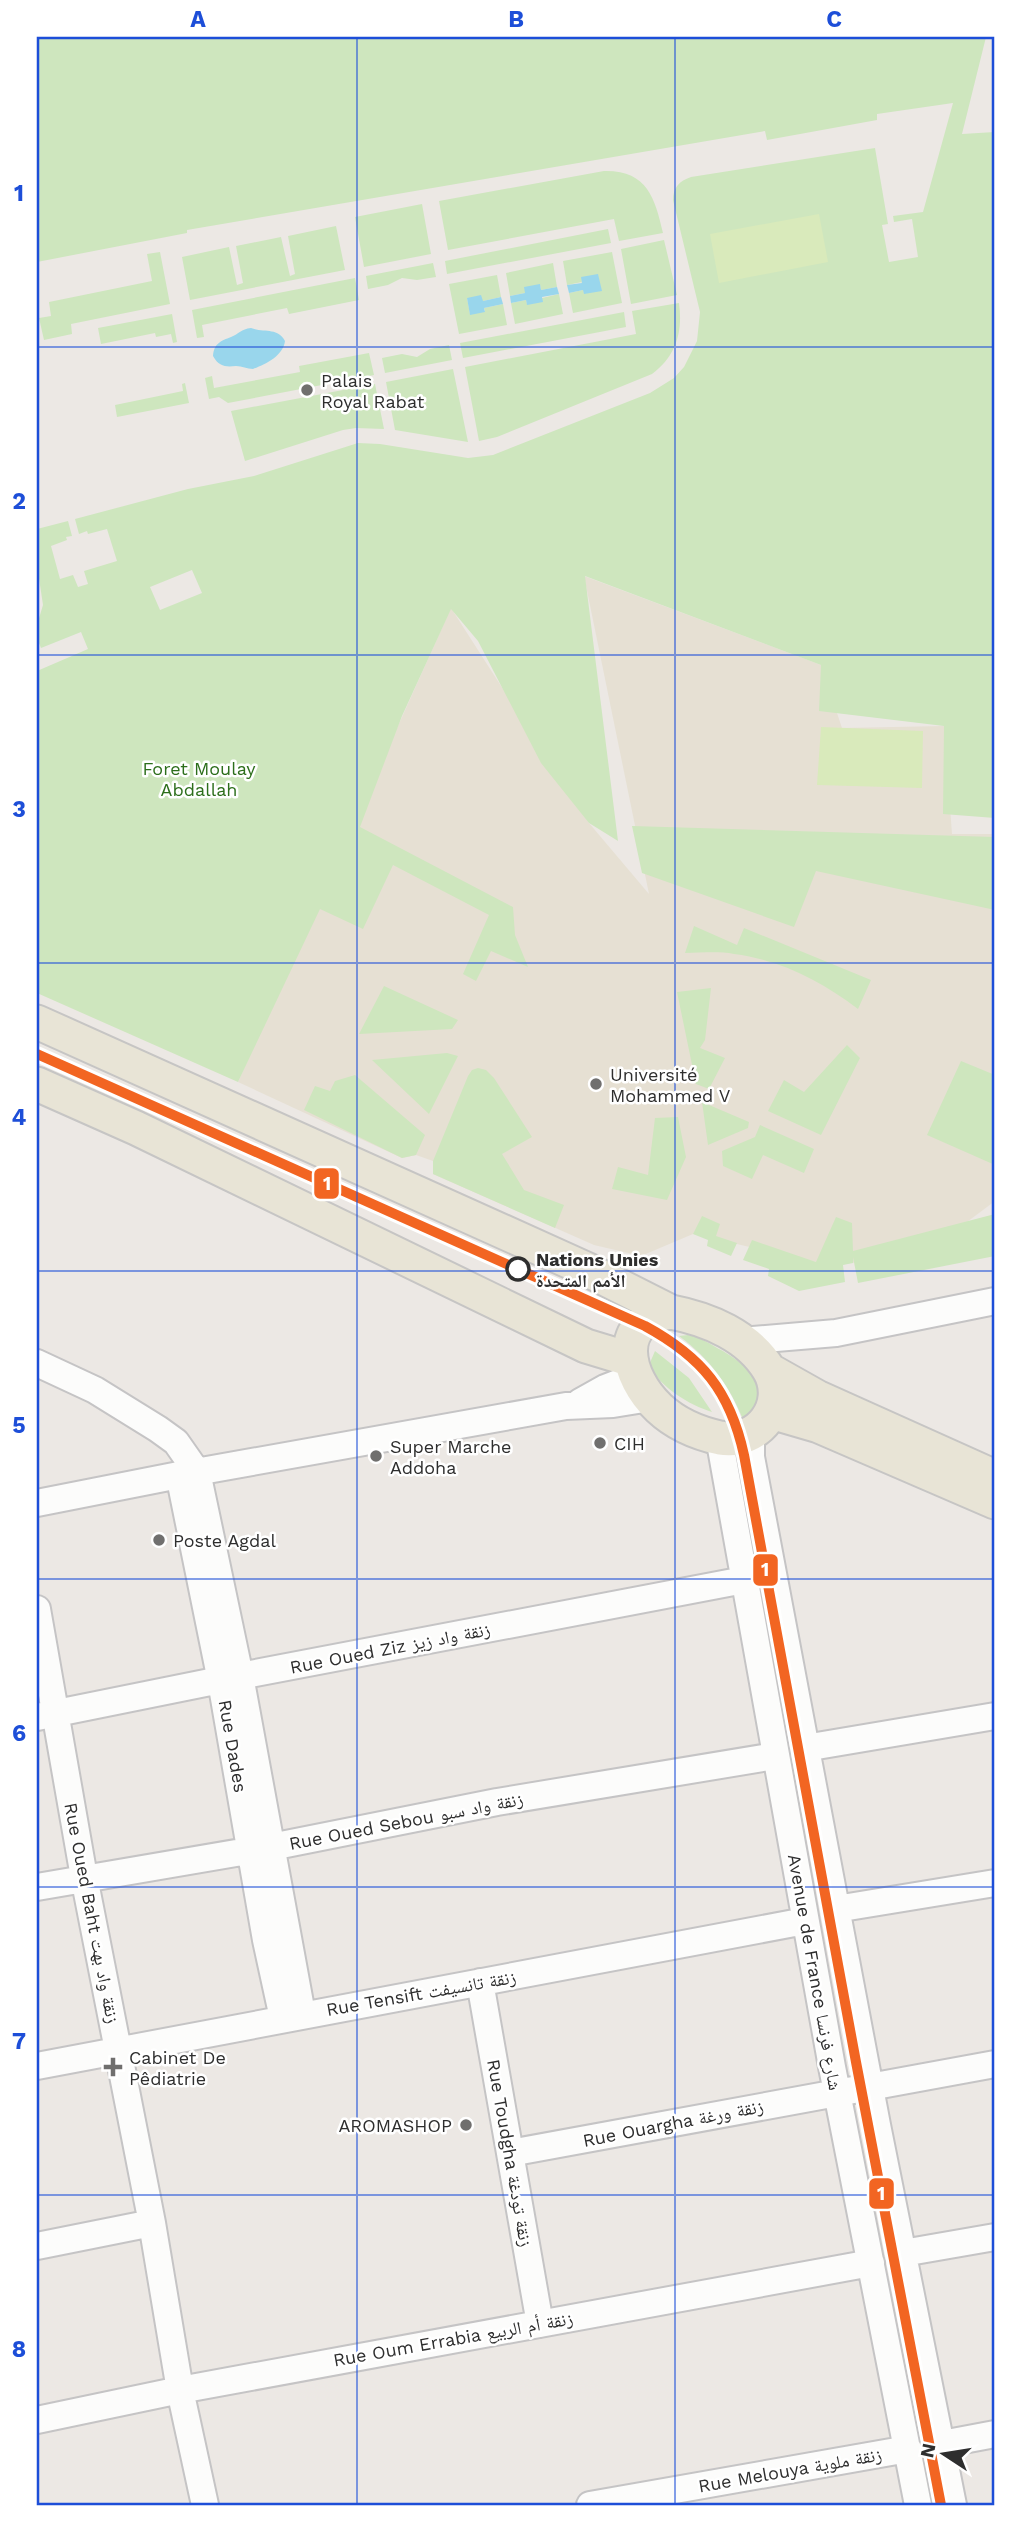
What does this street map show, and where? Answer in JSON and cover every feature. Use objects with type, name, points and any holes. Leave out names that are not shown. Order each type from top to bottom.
[{"type":"main road","points":[[37,1022],[586,1269],[671,1312],[701,1319],[817,1397],[995,1477]]},
{"type":"main road","points":[[37,1084],[136,1128],[586,1346],[638,1378],[666,1414],[687,1428],[819,1426],[995,1502]]},
{"type":"main road","points":[[638,1378],[631,1341],[639,1328],[651,1317],[671,1312]]},
{"type":"main road","points":[[747,1428],[775,1395],[758,1358]]},
{"type":"street","points":[[758,1358],[836,1333],[995,1301]]},
{"type":"street","points":[[37,1363],[94,1390],[176,1442],[188,1474]]},
{"type":"street","points":[[37,1503],[576,1405],[605,1388],[638,1378]]},
{"type":"street","name":"Avenue de France شارع فرنسا","points":[[747,1428],[744,1580],[836,2092],[918,2505]]},
{"type":"street","name":"Avenue de France شارع فرنسا","points":[[747,1428],[804,1748],[953,2505]]},
{"type":"street","name":"Rue Dades","points":[[188,1474],[231,1679],[292,2016]]},
{"type":"street","name":"Rue Oued Ziz زنقة واد زيز","points":[[46,1716],[744,1580]]},
{"type":"street","name":"Rue Oued Baht زنقة واد بهت","points":[[37,1609],[46,1716],[84,1877],[152,2223],[180,2390],[205,2505]]},
{"type":"street","points":[[804,1748],[995,1716]]},
{"type":"street","name":"Rue Oued Sebou زنقة واد سبو","points":[[37,1887],[261,1848],[497,1802],[775,1756]]},
{"type":"street","points":[[836,1909],[995,1883]]},
{"type":"street","name":"Rue Tensift زنقة تانسيفت","points":[[37,2066],[805,1921]]},
{"type":"street","name":"Rue Toudgha زنقة تودغة","points":[[480,1982],[540,2323]]},
{"type":"street","points":[[870,2088],[995,2064]]},
{"type":"street","name":"Rue Ouargha زنقة ورغة","points":[[510,2153],[836,2092],[870,2088]]},
{"type":"street","points":[[37,2246],[152,2223]]},
{"type":"street","points":[[903,2253],[995,2237]]},
{"type":"street","name":"Rue Oum Errabia زنقة أم الربيع","points":[[37,2420],[180,2390],[871,2263]]},
{"type":"street","points":[[942,2444],[995,2434]]},
{"type":"street","name":"Rue Melouya زنقة ملوية","points":[[590,2505],[908,2449]]},
{"type":"shaded area","points":[[584,576],[821,665],[842,728],[944,726],[952,834],[995,834],[995,1201],[967,1222],[853,1263],[816,1262],[693,1234],[641,1256],[594,1245],[433,1174],[433,1161],[416,1155],[402,1158],[238,1082],[451,608],[589,823],[649,894]]},
{"type":"green space","name":"Foret Moulay Abdallah","points":[[37,37],[986,37],[962,134],[995,132],[995,818],[943,814],[944,726],[819,711],[821,665],[585,576],[618,841],[589,823],[541,763],[478,641],[451,609],[402,716],[360,827],[513,907],[515,935],[528,967],[491,951],[476,981],[463,974],[489,915],[393,865],[363,929],[320,909],[238,1082],[37,993],[37,671],[88,649],[81,632],[41,648],[37,638],[37,625],[43,605],[37,565],[37,529],[68,521],[72,536],[51,546],[60,579],[73,575],[78,587],[88,584],[84,571],[117,561],[107,529],[79,534],[75,519],[188,489],[254,476],[358,443],[468,458],[493,455],[650,393],[674,378],[684,367],[697,341],[700,312],[673,200],[674,192],[680,183],[691,177],[875,148],[888,224],[882,225],[889,262],[918,257],[912,219],[894,222],[893,216],[923,212],[953,103],[877,114],[877,120],[767,140],[765,131],[187,230],[187,233],[37,262]],"holes":[[[192,570],[202,593],[160,610],[150,587]]]},
{"type":"green space","points":[[604,171],[630,175],[647,188],[663,233],[619,241],[614,219],[448,250],[439,201]]},
{"type":"green space","points":[[422,204],[431,254],[364,267],[355,217]]},
{"type":"green space","points":[[819,214],[828,262],[719,283],[710,234]]},
{"type":"green space","points":[[336,226],[345,270],[190,300],[182,257],[229,247],[237,285],[243,283],[236,246],[281,237],[290,276],[295,274],[288,236]]},
{"type":"green space","points":[[608,229],[611,243],[447,274],[445,261]]},
{"type":"green space","points":[[664,240],[677,295],[631,304],[621,249]]},
{"type":"green space","points":[[160,252],[170,304],[71,324],[72,334],[44,340],[39,318],[51,316],[49,302],[152,281],[147,254]]},
{"type":"green space","points":[[612,252],[622,303],[573,313],[569,293],[583,290],[584,294],[582,282],[567,285],[563,261]]},
{"type":"green space","points":[[433,263],[436,277],[417,280],[402,278],[388,285],[368,289],[366,276]]},
{"type":"green space","points":[[553,263],[557,287],[541,290],[540,285],[525,293],[510,296],[506,273]]},
{"type":"green space","points":[[497,275],[501,297],[483,301],[467,298],[470,314],[503,304],[507,325],[459,334],[449,284]]},
{"type":"green space","points":[[355,278],[359,300],[289,314],[287,308],[202,325],[204,337],[197,338],[192,310]]},
{"type":"green space","points":[[559,294],[563,314],[515,324],[511,303],[526,300],[527,304]]},
{"type":"green space","points":[[679,303],[680,324],[676,343],[667,359],[652,374],[497,437],[479,441],[465,367],[636,334],[632,311]]},
{"type":"green space","points":[[624,312],[626,327],[463,358],[460,343]]},
{"type":"green space","points":[[172,314],[177,342],[173,343],[171,334],[156,337],[155,333],[101,344],[98,328]]},
{"type":"green space","points":[[449,345],[452,360],[385,373],[382,358],[402,354],[417,357],[430,349]]},
{"type":"green space","points":[[369,353],[374,375],[228,403],[219,397],[209,399],[205,378],[212,376],[214,388],[300,372],[299,366]]},
{"type":"green space","points":[[453,369],[468,442],[395,430],[386,382]]},
{"type":"green space","points":[[185,383],[189,403],[117,417],[115,405],[183,391],[182,384]]},
{"type":"green space","points":[[375,384],[384,429],[343,430],[245,461],[231,411]]},
{"type":"green space","points":[[821,727],[923,731],[922,788],[817,785]]},
{"type":"green space","points":[[632,826],[995,837],[995,910],[816,871],[794,927],[642,873]]},
{"type":"green space","points":[[694,926],[737,945],[744,928],[871,980],[858,1009],[830,989],[800,973],[768,961],[728,953],[685,953]]},
{"type":"green space","points":[[384,986],[458,1020],[452,1029],[359,1034]]},
{"type":"green space","points":[[711,988],[705,1040],[700,1048],[725,1058],[709,1089],[696,1084],[677,992]]},
{"type":"green space","points":[[847,1045],[860,1058],[821,1135],[768,1111],[784,1080],[804,1092]]},
{"type":"green space","points":[[447,1053],[458,1056],[429,1114],[372,1060]]},
{"type":"green space","points":[[961,1061],[995,1075],[995,1165],[927,1135]]},
{"type":"green space","points":[[472,1070],[486,1070],[494,1078],[532,1137],[502,1154],[524,1190],[564,1205],[555,1228],[433,1174],[433,1161],[468,1076]]},
{"type":"green space","points":[[355,1075],[425,1135],[416,1155],[402,1158],[304,1110],[315,1086],[330,1091],[335,1081]]},
{"type":"green space","points":[[702,1102],[749,1122],[748,1128],[708,1145]]},
{"type":"green space","points":[[678,1117],[686,1157],[667,1200],[612,1189],[618,1167],[648,1175],[655,1118]]},
{"type":"green space","points":[[760,1125],[814,1149],[804,1173],[763,1155],[752,1179],[723,1166],[722,1151],[755,1137]]},
{"type":"green space","points":[[995,1214],[995,1256],[858,1283],[853,1257],[853,1263],[843,1265],[845,1282],[799,1291],[768,1276],[769,1269],[743,1260],[752,1240],[816,1262],[836,1217],[852,1223],[853,1251]]},
{"type":"green space","points":[[702,1216],[720,1224],[716,1236],[737,1243],[731,1256],[707,1246],[708,1240],[693,1234]]},
{"type":"green space","points":[[688,1335],[734,1358],[758,1382],[759,1400],[744,1422],[718,1374],[679,1336]]},
{"type":"green space","points":[[655,1351],[689,1378],[712,1412],[685,1400],[660,1381],[649,1365]]},
{"type":"water","points":[[598,274],[602,291],[584,294],[583,290],[569,293],[567,285],[582,283],[581,277]]},
{"type":"water","points":[[540,284],[541,290],[557,287],[559,294],[542,297],[543,302],[527,305],[526,300],[511,303],[510,296],[525,293],[524,287]]},
{"type":"water","points":[[481,295],[483,301],[501,297],[503,304],[484,308],[485,312],[470,315],[467,298]]},
{"type":"water","points":[[251,328],[279,334],[285,341],[281,351],[268,362],[253,369],[220,364],[213,356],[219,343]]},
{"type":"transit line","name":"1","points":[[37,1054],[645,1326],[683,1350],[711,1378],[722,1394],[731,1412],[744,1455],[941,2505]]},
{"type":"place","name":"Palais Royal Rabat","points":[[307,390]]},
{"type":"place","name":"Université Mohammed V","points":[[596,1084]]},
{"type":"place","name":"Nations Unies الأمم المتحدة","points":[[518,1269]]},
{"type":"place","name":"CIH","points":[[600,1443]]},
{"type":"place","name":"Super Marche Addoha","points":[[376,1456]]},
{"type":"place","name":"Poste Agdal","points":[[159,1540]]},
{"type":"place","name":"Cabinet De Pêdiatrie","points":[[113,2067]]},
{"type":"place","name":"AROMASHOP","points":[[466,2125]]}]
